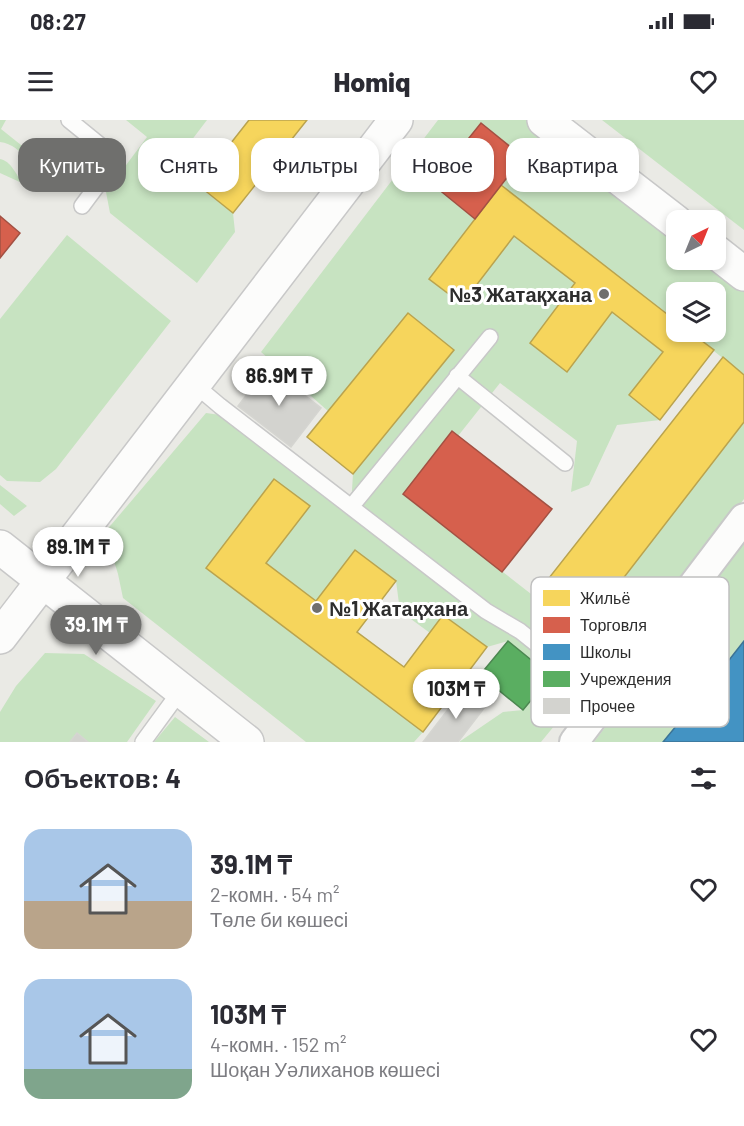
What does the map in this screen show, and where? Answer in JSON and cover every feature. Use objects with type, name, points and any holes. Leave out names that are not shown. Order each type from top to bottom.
[{"type":"street","points":[[0,637],[396,120]]},
{"type":"street","points":[[544,120],[666,214]]},
{"type":"street","points":[[726,260],[744,274]]},
{"type":"street","points":[[699,577],[744,518]]},
{"type":"street","points":[[0,547],[247,742]]},
{"type":"street","points":[[574,742],[585,727]]},
{"type":"lane","points":[[69,120],[117,159],[82,206]]},
{"type":"lane","points":[[351,507],[490,337]]},
{"type":"lane","points":[[457,376],[565,463]]},
{"type":"lane","points":[[194,384],[486,612],[531,640]]},
{"type":"lane","points":[[143,742],[181,690]]},
{"type":"green space","points":[[0,120],[6,120],[1,129],[18,143],[18,150],[0,142]]},
{"type":"green space","points":[[126,120],[207,120],[193,138],[147,137]]},
{"type":"green space","points":[[438,120],[526,120],[549,138],[506,138],[506,143],[481,124],[470,138],[424,138]]},
{"type":"green space","points":[[602,120],[744,120],[744,230],[726,216],[726,210],[718,210],[639,149],[639,138],[625,138]]},
{"type":"green space","points":[[138,149],[138,192],[206,192],[233,213],[235,232],[197,283],[110,213],[106,192],[126,192],[126,165]]},
{"type":"green space","points":[[0,159],[10,165],[18,177],[18,181],[0,173]]},
{"type":"green space","points":[[506,178],[506,189],[501,185]]},
{"type":"green space","points":[[391,182],[391,192],[442,192],[475,219],[429,279],[462,304],[514,236],[575,283],[530,343],[567,372],[612,312],[663,352],[629,395],[660,420],[617,425],[589,485],[571,492],[577,441],[500,383],[458,436],[452,431],[403,494],[531,594],[531,660],[508,641],[487,647],[443,615],[430,633],[400,611],[396,581],[355,550],[316,601],[266,563],[309,506],[274,479],[206,568],[423,732],[414,742],[306,742],[123,598],[105,532],[206,413],[235,417],[351,506],[353,474],[454,350],[408,313],[328,411],[261,352]]},
{"type":"green space","points":[[510,192],[619,192],[666,228],[666,270],[720,270],[744,288],[744,375],[703,342],[726,342],[726,282],[666,282],[666,313]]},
{"type":"green space","points":[[67,235],[171,321],[56,469],[40,482],[7,481],[0,475],[0,319]]},
{"type":"green space","points":[[744,422],[744,499],[683,577],[624,577]]},
{"type":"green space","points":[[0,485],[27,506],[14,516],[0,504]]},
{"type":"green space","points":[[744,543],[744,642],[729,660],[729,577],[718,577]]},
{"type":"green space","points":[[45,653],[84,654],[156,701],[127,742],[88,742],[77,733],[70,742],[0,742],[0,712],[16,686]]},
{"type":"green space","points":[[531,700],[531,727],[553,727],[541,742],[459,742],[503,712],[523,710]]},
{"type":"green space","points":[[175,717],[209,742],[154,742]]},
{"type":"green space","points":[[605,727],[675,727],[663,742],[594,742]]},
{"type":"building: Жильё","points":[[249,120],[307,120],[293,138],[251,138],[251,190],[233,213],[207,192],[239,192],[239,138],[235,138]]},
{"type":"building: Жильё","name":"№3 Жатақхана","points":[[501,185],[506,189],[506,192],[510,192],[666,313],[666,342],[703,342],[714,350],[660,420],[629,395],[663,352],[612,312],[567,372],[530,343],[575,283],[514,236],[462,304],[429,279]]},
{"type":"building: Жильё","points":[[408,313],[454,350],[353,474],[307,437]]},
{"type":"building: Жильё","points":[[723,357],[744,375],[744,422],[624,577],[550,577]]},
{"type":"building: Жильё","name":"№1 Жатақхана","points":[[274,479],[310,506],[266,563],[316,601],[355,550],[396,581],[357,632],[404,667],[443,615],[487,647],[423,732],[206,568]]},
{"type":"building: Торговля","points":[[481,123],[506,143],[506,179],[475,219],[442,192],[494,192],[494,138],[469,138]]},
{"type":"building: Торговля","points":[[0,216],[20,233],[0,258]]},
{"type":"building: Торговля","points":[[452,431],[552,509],[502,572],[403,494]]},
{"type":"building: Школы","points":[[744,641],[744,742],[663,742],[675,727],[729,727],[729,660]]},
{"type":"building: Учреждения","points":[[508,641],[531,660],[531,700],[523,710],[480,675]]},
{"type":"building: Прочее","points":[[268,367],[321,408],[291,447],[238,406]]},
{"type":"building: Прочее","points":[[463,690],[485,707],[458,742],[423,742]]},
{"type":"building: Прочее","points":[[77,733],[88,742],[70,742]]},
{"type":"place","name":"№3 Жатақхана","points":[[604,294]]},
{"type":"place","name":"№1 Жатақхана","points":[[317,608]]}]
